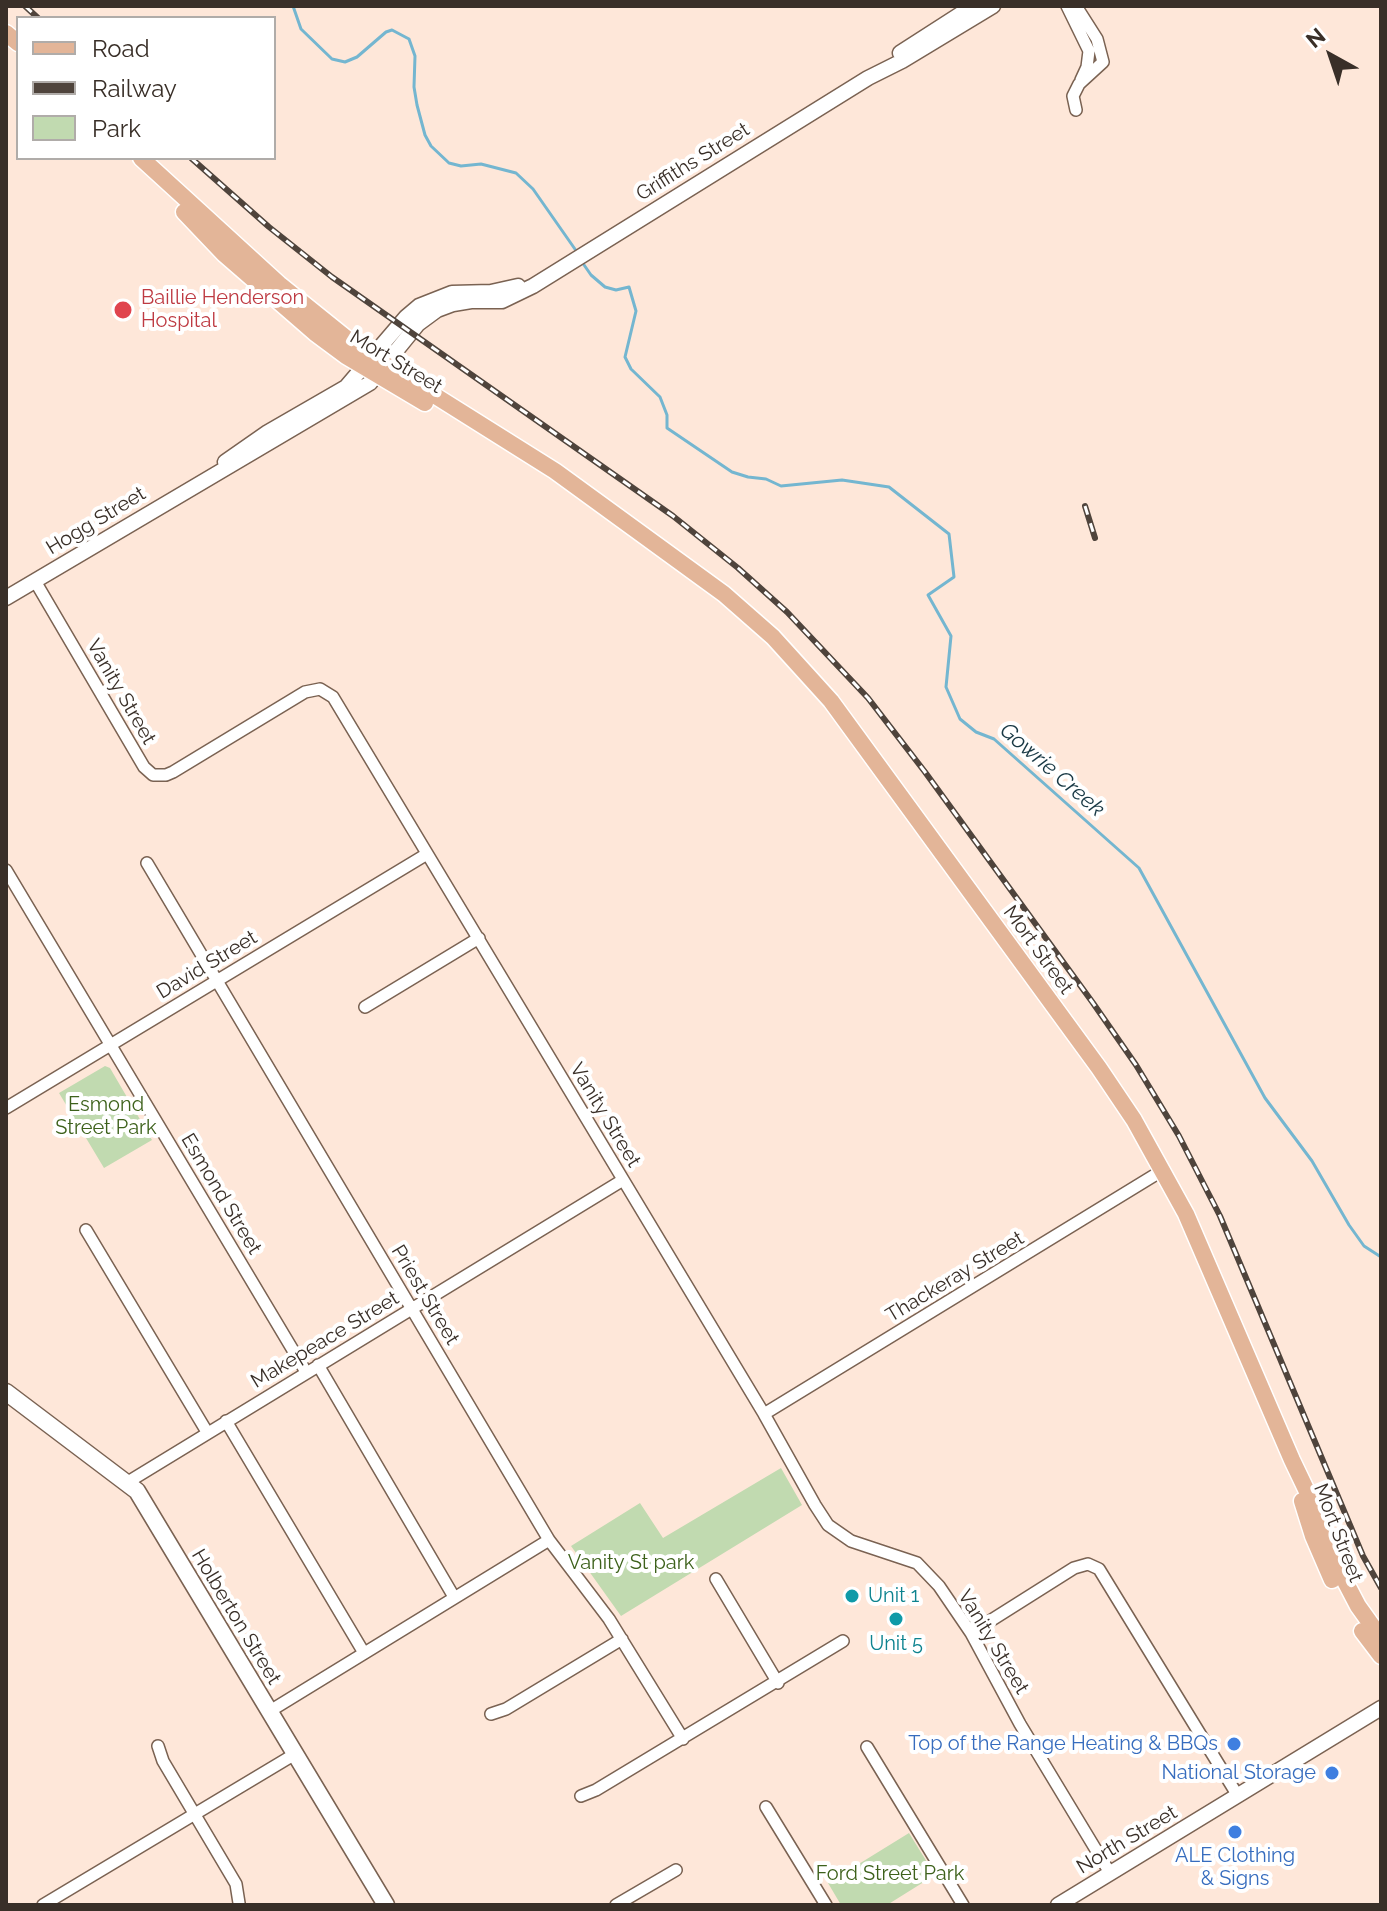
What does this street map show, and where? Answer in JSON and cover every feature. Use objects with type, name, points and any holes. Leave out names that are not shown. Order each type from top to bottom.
[{"type":"main road","name":"Mort Street","points":[[143,160],[375,366],[555,471],[629,523],[747,613],[803,668],[831,701],[1134,1120],[1186,1214],[1314,1506],[1336,1564],[1358,1606],[1381,1638]]},
{"type":"main road","name":"Holberton Street","points":[[6,1392],[137,1491],[386,1905]]},
{"type":"main road","name":"Mort Street","points":[[1292,1460],[1308,1522],[1326,1568],[1344,1604],[1381,1656]]},
{"type":"street","name":"Griffiths Street","points":[[868,78],[917,40],[973,6]]},
{"type":"street","name":"Griffiths Street","points":[[375,366],[406,317],[419,306],[434,298],[466,291],[508,290],[540,280],[868,78],[993,6]]},
{"type":"street","points":[[1067,6],[1089,51],[1087,67],[1073,96],[1076,110]]},
{"type":"street","points":[[1076,6],[1097,39],[1103,62],[1079,84]]},
{"type":"street","name":"Hogg Street","points":[[6,598],[318,415],[375,366]]},
{"type":"street","name":"Vanity Street","points":[[35,581],[144,767],[153,775],[173,772],[305,692],[320,689],[333,697],[828,1525],[851,1541],[917,1563],[939,1586],[971,1633],[1020,1724],[1110,1873]]},
{"type":"street","name":"David Street","points":[[6,1108],[427,854]]},
{"type":"street","name":"Priest Street","points":[[147,863],[549,1540],[622,1639],[683,1739]]},
{"type":"street","name":"Esmond Street","points":[[6,870],[306,1372]]},
{"type":"street","points":[[6,896],[17,889]]},
{"type":"street","points":[[365,1007],[479,938]]},
{"type":"street","name":"Thackeray Street","points":[[764,1414],[1163,1170]]},
{"type":"street","name":"Makepeace Street","points":[[128,1482],[623,1180]]},
{"type":"street","points":[[86,1230],[207,1432]]},
{"type":"street","points":[[318,1365],[454,1597]]},
{"type":"street","points":[[226,1421],[364,1653]]},
{"type":"street","points":[[270,1711],[549,1540]]},
{"type":"street","points":[[971,1633],[1074,1568],[1088,1564],[1099,1569],[1238,1796]]},
{"type":"street","points":[[716,1579],[778,1683]]},
{"type":"street","points":[[491,1714],[506,1709],[622,1639]]},
{"type":"street","points":[[581,1796],[778,1683],[843,1641]]},
{"type":"street","name":"North Street","points":[[1058,1905],[1381,1708]]},
{"type":"street","points":[[158,1746],[163,1761],[236,1884],[239,1903]]},
{"type":"street","points":[[867,1747],[963,1905]]},
{"type":"street","points":[[43,1905],[295,1754]]},
{"type":"street","points":[[766,1807],[826,1905]]},
{"type":"street","points":[[616,1905],[676,1870]]},
{"type":"green space","name":"Esmond Street Park","points":[[105,1066],[110,1068],[152,1140],[104,1168],[59,1093]]},
{"type":"green space","name":"Vanity St park","points":[[781,1468],[802,1505],[621,1616],[571,1546],[640,1503],[663,1538]]},
{"type":"green space","name":"Ford Street Park","points":[[909,1833],[935,1875],[887,1905],[841,1905],[828,1883]]},
{"type":"waterway","name":"Gowrie Creek","points":[[293,6],[301,29],[332,59],[345,62],[357,57],[392,30],[409,39],[415,56],[417,105],[431,146],[449,163],[461,166],[481,164],[516,173],[533,189],[577,252]]},
{"type":"waterway","name":"Gowrie Creek","points":[[582,262],[605,287],[616,290],[629,287],[636,311],[625,357],[631,369],[660,397],[667,415],[667,428],[732,472],[766,479],[781,486],[842,480],[889,487],[949,534],[954,577],[928,595],[951,636],[946,687],[960,719],[976,732],[994,739],[1139,868],[1265,1098],[1312,1161],[1364,1246],[1381,1257]]},
{"type":"railway","points":[[25,6],[36,16]]},
{"type":"railway","points":[[193,160],[332,277],[673,516],[787,612],[868,698],[1093,1003],[1136,1065],[1179,1136],[1220,1216],[1363,1556],[1381,1588]]},
{"type":"railway","points":[[1085,506],[1095,538]]},
{"type":"place","name":"Baillie Henderson Hospital","points":[[123,310]]},
{"type":"place","name":"Unit 1","points":[[852,1596]]},
{"type":"place","name":"Unit 5","points":[[896,1619]]},
{"type":"place","name":"Top of the Range Heating & BBQs","points":[[1234,1744]]},
{"type":"place","name":"National Storage","points":[[1332,1773]]},
{"type":"place","name":"ALE Clothing & Signs","points":[[1235,1832]]}]
